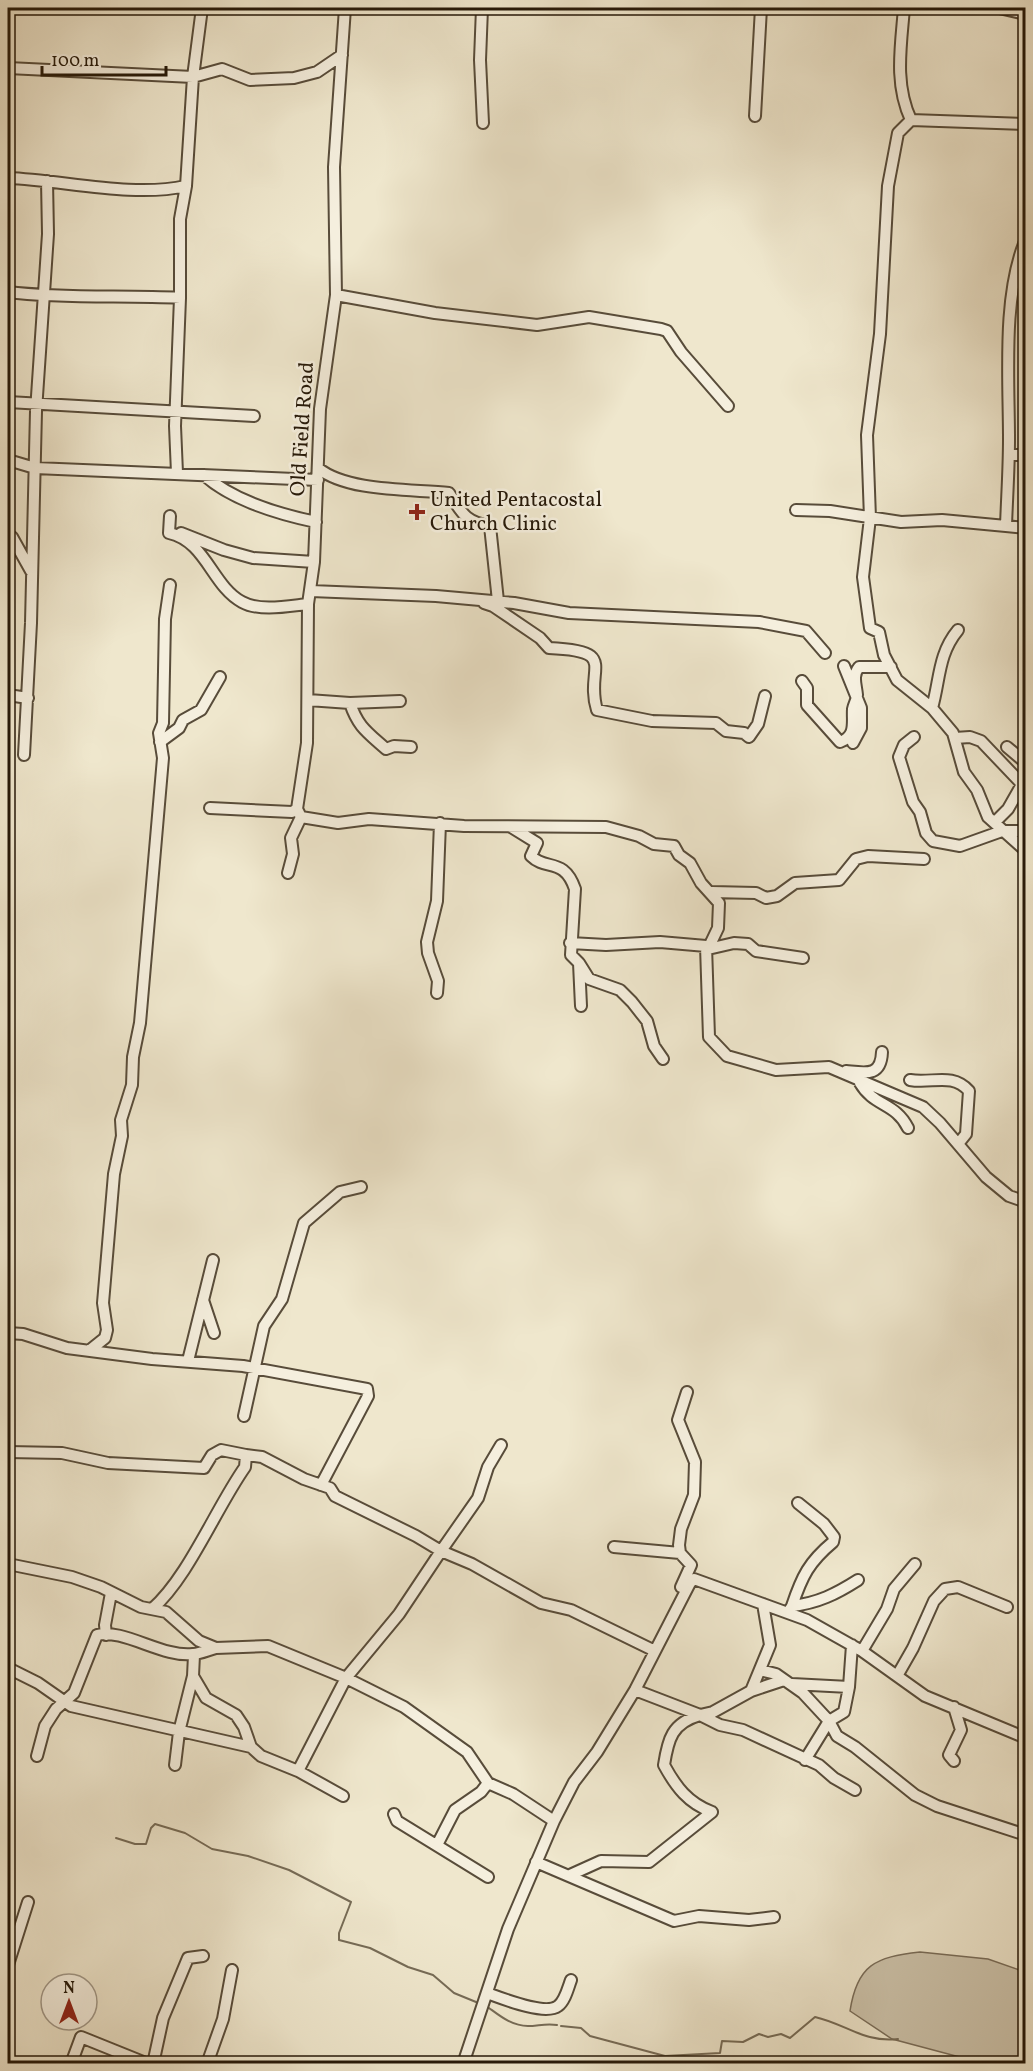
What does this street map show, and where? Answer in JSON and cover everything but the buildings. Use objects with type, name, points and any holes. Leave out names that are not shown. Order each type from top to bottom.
[{"type":"street","points":[[177,473],[180,219],[186,186],[193,78],[202,8]]},
{"type":"street","name":"Old Field Road","points":[[288,873],[293,854],[291,838],[299,813],[307,743],[308,604],[314,562],[322,385],[336,295],[334,167],[345,8]]},
{"type":"street","points":[[482,8],[480,60],[483,123]]},
{"type":"street","points":[[755,116],[761,8]]},
{"type":"street","points":[[904,8],[899,75],[902,99],[910,120]]},
{"type":"street","points":[[942,8],[999,8],[1026,14]]},
{"type":"street","points":[[8,68],[193,78],[222,69],[250,80],[294,78],[317,72],[342,55]]},
{"type":"street","points":[[1026,124],[910,120],[898,133],[888,186],[880,333],[867,435],[870,519],[863,578],[870,628],[879,632],[884,655],[897,680],[932,708],[945,722],[954,738],[964,772],[977,790],[988,817],[1026,851]]},
{"type":"street","points":[[8,178],[168,190],[186,186]]},
{"type":"street","points":[[24,755],[28,698],[37,404],[46,296],[47,181]]},
{"type":"street","points":[[1006,526],[1009,454],[1007,372],[1015,263],[1026,239]]},
{"type":"street","points":[[8,292],[46,296],[136,295],[180,298]]},
{"type":"street","points":[[336,295],[435,313],[537,325],[589,317],[661,328],[667,332],[681,352],[728,406]]},
{"type":"street","points":[[8,402],[116,410],[176,410],[254,416]]},
{"type":"street","points":[[1009,454],[1026,456]]},
{"type":"street","points":[[8,460],[35,468],[204,475],[318,474],[387,488],[449,492],[463,514],[473,524],[490,526],[498,601]]},
{"type":"street","points":[[204,475],[213,483],[238,497],[316,522]]},
{"type":"street","points":[[796,510],[830,511],[870,519],[1026,528]]},
{"type":"street","points":[[169,533],[170,516]]},
{"type":"street","points":[[169,533],[185,532],[224,550],[254,558],[314,562]]},
{"type":"street","points":[[169,533],[184,536],[231,594],[243,603],[270,607],[308,604]]},
{"type":"street","points":[[8,534],[12,537],[31,571]]},
{"type":"street","points":[[90,1350],[105,1338],[107,1330],[103,1303],[114,1174],[122,1136],[121,1120],[132,1085],[148,953],[163,758],[159,733],[163,723],[165,620],[170,585]]},
{"type":"street","points":[[311,591],[436,596],[481,602],[493,606],[540,638],[549,648],[585,652],[591,657],[597,666],[594,702],[597,710],[605,714],[652,721],[716,723],[726,731],[744,733],[749,737],[758,724],[765,696]]},
{"type":"street","points":[[481,602],[498,601],[569,613],[759,622],[806,631],[825,653]]},
{"type":"street","points":[[932,708],[942,657],[947,643],[958,630]]},
{"type":"street","points":[[844,666],[850,686],[857,697]]},
{"type":"street","points":[[854,743],[862,722],[854,684],[859,667],[891,667]]},
{"type":"street","points":[[160,742],[179,729],[183,720],[201,710],[220,677]]},
{"type":"street","points":[[802,681],[807,688],[808,708],[840,742],[846,740],[854,728],[853,708],[857,697]]},
{"type":"street","points":[[8,695],[28,698]]},
{"type":"street","points":[[308,700],[400,701]]},
{"type":"street","points":[[350,702],[356,721],[364,732],[386,749],[393,746],[411,747]]},
{"type":"street","points":[[914,737],[904,745],[900,757],[913,802],[920,812],[926,833],[933,841],[960,846],[998,826],[1023,780],[981,741],[970,737],[954,738]]},
{"type":"street","points":[[1007,747],[1026,763]]},
{"type":"street","points":[[210,808],[292,812],[339,823],[369,819],[511,827],[606,827],[639,836],[654,844],[674,846],[679,855],[690,863],[700,883],[712,892],[718,903],[719,917],[713,942],[708,949],[709,1037],[727,1056],[776,1070],[829,1067],[842,1071],[867,1073],[875,1071],[882,1062],[882,1052]]},
{"type":"street","points":[[437,993],[438,981],[428,953],[427,942],[437,902],[440,823]]},
{"type":"street","points":[[998,826],[1026,831]]},
{"type":"street","points":[[511,827],[537,843],[531,856],[535,860],[561,868],[573,881],[575,889],[571,955],[589,979],[620,990],[632,1002],[647,1021],[654,1046],[663,1059]]},
{"type":"street","points":[[712,892],[756,893],[766,898],[777,896],[795,883],[839,880],[856,859],[868,856],[924,859]]},
{"type":"street","points":[[570,943],[606,945],[660,942],[706,946],[708,949],[734,943],[748,944],[756,951],[803,958]]},
{"type":"street","points":[[579,963],[581,1006]]},
{"type":"street","points":[[842,1071],[860,1082],[923,1107],[986,1177],[1009,1196],[1026,1202]]},
{"type":"street","points":[[910,1080],[950,1079],[962,1083],[969,1091],[966,1134],[958,1144]]},
{"type":"street","points":[[860,1082],[878,1102],[901,1114],[908,1128]]},
{"type":"street","points":[[244,1416],[253,1369],[267,1319],[282,1299],[304,1223],[340,1192],[361,1187]]},
{"type":"street","points":[[188,1361],[213,1260]]},
{"type":"street","points":[[203,1299],[214,1333]]},
{"type":"street","points":[[8,1333],[23,1334],[60,1347],[253,1369],[360,1387],[369,1392],[321,1485]]},
{"type":"street","points":[[462,2064],[508,1929],[554,1821],[574,1782],[597,1752],[635,1690],[691,1565],[680,1553],[679,1536],[694,1495],[695,1462],[678,1420],[687,1392]]},
{"type":"street","points":[[298,1771],[346,1677],[399,1614],[478,1498],[488,1467],[501,1445]]},
{"type":"street","points":[[8,1452],[62,1453],[108,1463],[204,1468],[212,1455],[221,1450],[262,1457],[330,1488],[335,1496],[416,1536],[441,1551],[472,1564],[542,1603],[571,1610],[652,1650]]},
{"type":"street","points":[[152,1609],[162,1600],[181,1573],[245,1467],[246,1455]]},
{"type":"street","points":[[790,1609],[805,1570],[833,1542],[834,1537],[824,1524],[798,1503]]},
{"type":"street","points":[[614,1547],[680,1553]]},
{"type":"street","points":[[8,1564],[72,1577],[141,1607],[166,1612],[199,1641],[216,1648]]},
{"type":"street","points":[[804,1760],[829,1721],[844,1712],[857,1648],[887,1609],[894,1588],[915,1564]]},
{"type":"street","points":[[652,1650],[694,1579],[763,1604],[790,1609],[857,1648],[924,1696],[1026,1738]]},
{"type":"street","points":[[790,1609],[835,1595],[858,1580]]},
{"type":"street","points":[[897,1676],[914,1648],[934,1601],[945,1589],[958,1587],[1007,1607]]},
{"type":"street","points":[[106,1635],[105,1625],[111,1593]]},
{"type":"street","points":[[751,1691],[771,1637],[763,1604]]},
{"type":"street","points":[[37,1756],[45,1726],[50,1716],[74,1693],[97,1635],[106,1635],[148,1647],[194,1655],[216,1648],[268,1646],[346,1677],[356,1685],[394,1701],[467,1752],[488,1783],[513,1794],[554,1821]]},
{"type":"street","points":[[175,1765],[179,1732],[193,1676],[194,1655]]},
{"type":"street","points":[[8,1668],[38,1683],[64,1702],[91,1712],[120,1715],[179,1732],[251,1747]]},
{"type":"street","points":[[760,1670],[788,1682],[849,1688]]},
{"type":"street","points":[[193,1676],[206,1698],[236,1715],[244,1727],[251,1747],[261,1756],[298,1771],[343,1796]]},
{"type":"street","points":[[570,1875],[602,1861],[649,1862],[712,1812],[697,1807],[684,1796],[664,1765],[670,1735],[682,1723],[713,1712],[751,1691],[788,1682]]},
{"type":"street","points":[[788,1682],[829,1721],[837,1736],[927,1802],[1026,1835]]},
{"type":"street","points":[[635,1690],[720,1725],[743,1730],[826,1769],[834,1778],[855,1790]]},
{"type":"street","points":[[954,1707],[961,1730],[949,1755],[954,1761]]},
{"type":"street","points":[[438,1845],[455,1810],[481,1792],[488,1783]]},
{"type":"street","points":[[394,1814],[397,1821],[488,1877]]},
{"type":"street","points":[[536,1862],[674,1921],[699,1916],[749,1920],[774,1917]]},
{"type":"street","points":[[8,1965],[28,1902]]},
{"type":"street","points":[[153,2064],[163,2018],[188,1958],[203,1956]]},
{"type":"street","points":[[207,2064],[223,2019],[232,1970]]},
{"type":"street","points":[[487,1993],[523,2005],[550,2009],[558,2007],[571,1980]]},
{"type":"street","points":[[71,2064],[81,2037],[148,2064]]},
{"type":"shaded area","points":[[920,1952],[988,1959],[1025,1972],[1025,2063],[982,2063],[892,2039],[850,2011],[858,1983],[863,1973],[871,1966],[891,1957]]},
{"type":"waterway","points":[[116,1838],[135,1844],[146,1844],[151,1828],[155,1824],[185,1833],[212,1849],[248,1856],[289,1870],[351,1902],[339,1933],[339,1940],[370,1948],[408,1967],[433,1975],[454,1993],[476,2002]]},
{"type":"waterway","points":[[489,2008],[517,2024],[557,2025]]},
{"type":"waterway","points":[[561,2026],[581,2028],[590,2036],[665,2056],[720,2053],[722,2041],[743,2042],[759,2034],[768,2037],[781,2034],[790,2038],[815,2017],[865,2036],[898,2039]]},
{"type":"place","name":"United Pentacostal Church Clinic","points":[[417,512]]}]
